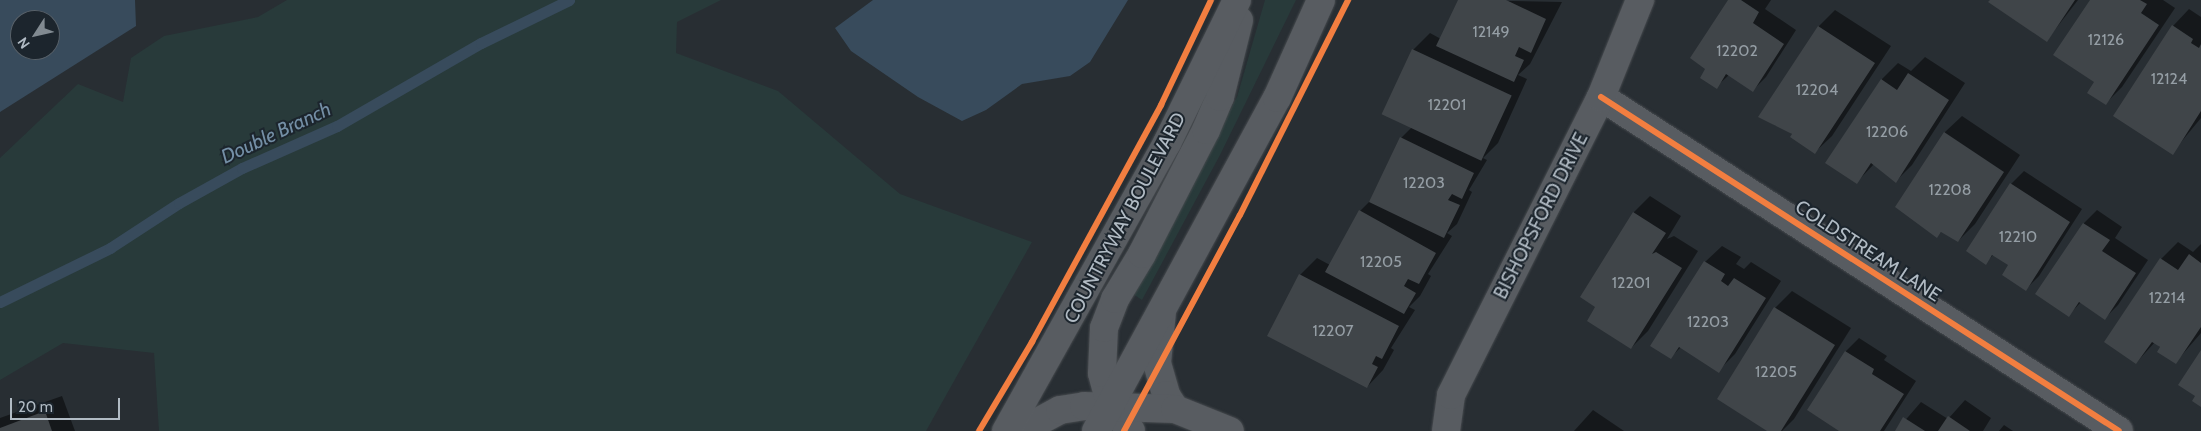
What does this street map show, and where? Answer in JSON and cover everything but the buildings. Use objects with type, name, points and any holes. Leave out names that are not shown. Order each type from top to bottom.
[{"type":"street","name":"COUNTRYWAY BOULEVARD","points":[[1006,431],[1167,143],[1237,0]]},
{"type":"street","points":[[1131,431],[1110,407],[1102,373],[1104,328],[1115,298],[1186,170],[1220,97],[1243,0]]},
{"type":"street","points":[[1096,431],[1277,98],[1321,0]]},
{"type":"street","name":"BISHOPSFORD DRIVE","points":[[1446,431],[1451,395],[1601,97],[1640,0]]},
{"type":"street","name":"COLDSTREAM LANE","points":[[1601,97],[2119,431]]},
{"type":"street","points":[[1162,312],[1157,364],[1166,395],[1175,408]]},
{"type":"street","points":[[1021,431],[1060,410],[1084,406],[1175,408],[1230,431]]},
{"type":"shaded area","points":[[287,0],[721,0],[677,22],[676,53],[778,91],[900,194],[1032,242],[926,431],[159,431],[154,353],[63,343],[0,380],[0,158],[78,84],[123,102],[131,58],[164,36],[258,17]]},
{"type":"shaded area","points":[[1265,0],[1296,0],[1220,155],[1142,300],[1133,294],[1237,97]]},
{"type":"water","points":[[0,0],[135,0],[136,26],[0,112]]},
{"type":"water","points":[[873,0],[1128,0],[1090,62],[1070,76],[1022,84],[986,110],[962,121],[918,97],[851,51],[835,28]]},
{"type":"waterway","name":"Double Branch","points":[[0,302],[110,248],[179,203],[242,168],[337,126],[481,43],[569,0]]},
{"type":"cycle path","points":[[979,431],[1032,342],[1161,105],[1211,0]]},
{"type":"cycle path","points":[[1124,431],[1240,215],[1348,0]]},
{"type":"cycle path","points":[[1601,97],[2119,431]]}]
